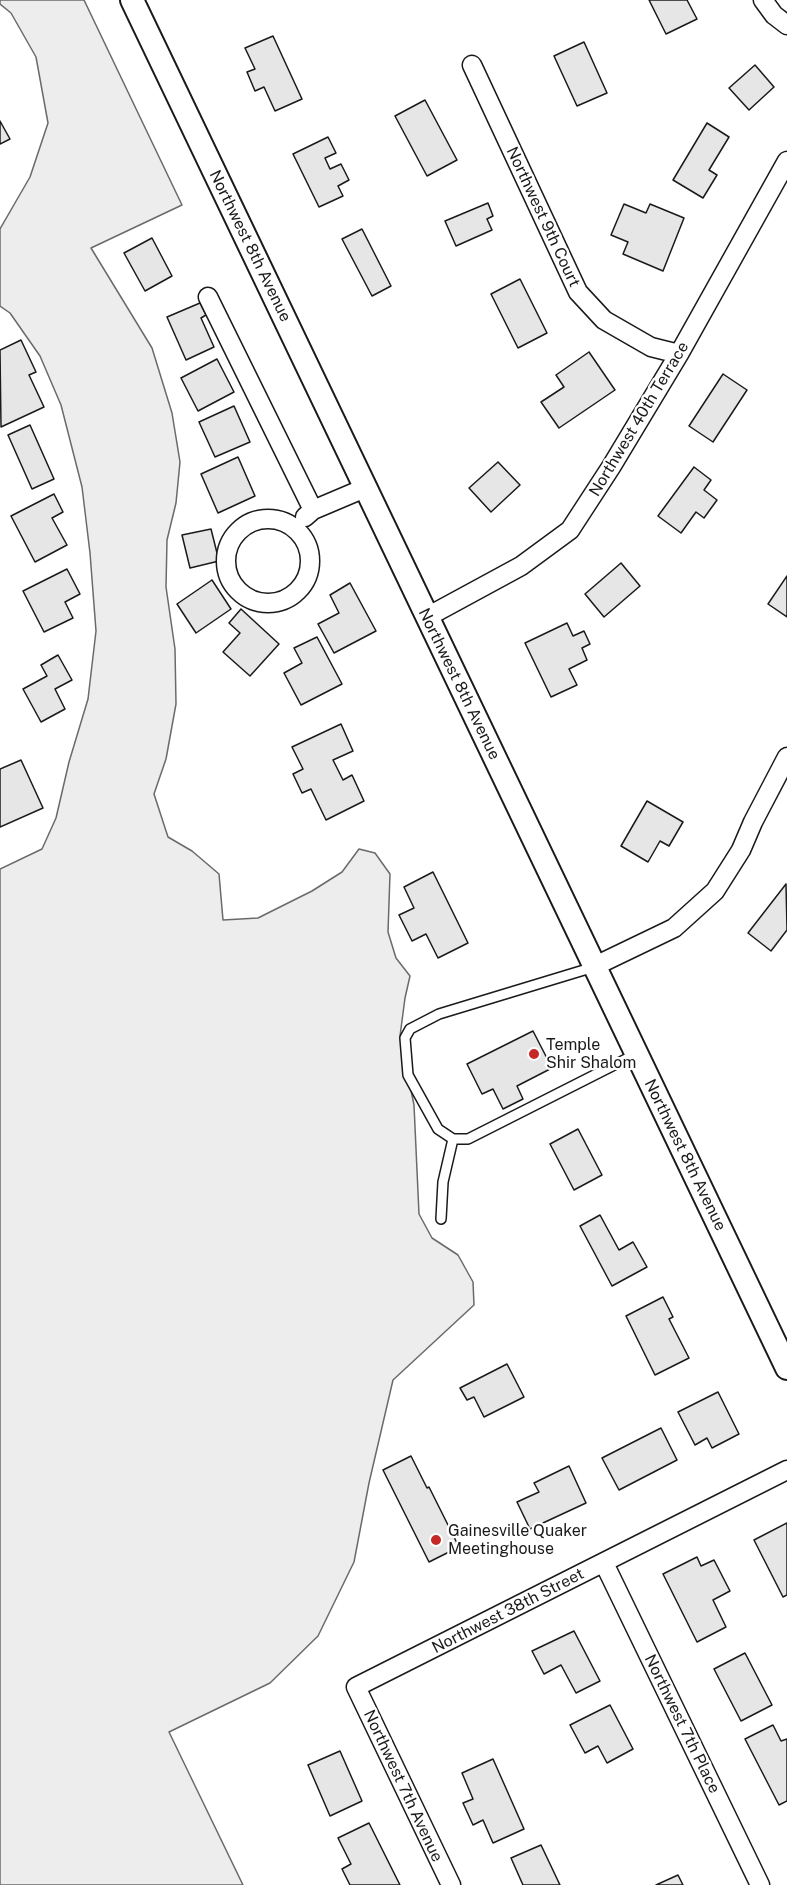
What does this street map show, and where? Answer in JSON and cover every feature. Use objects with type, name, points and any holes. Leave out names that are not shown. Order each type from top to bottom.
[{"type":"street","name":"Northwest 8th Avenue","points":[[132,0],[787,1368]]},
{"type":"street","points":[[763,0],[774,15],[787,25]]},
{"type":"street","name":"Northwest 9th Court","points":[[472,65],[578,292],[604,320],[651,347],[679,354]]},
{"type":"street","name":"Northwest 40th Terrace","points":[[427,617],[521,566],[570,530],[679,354],[787,161]]},
{"type":"street","points":[[208,297],[313,510]]},
{"type":"street","points":[[298,532],[305,517],[313,510],[365,488]]},
{"type":"street","points":[[261,519],[281,521],[298,532],[305,541],[310,564],[308,576],[302,586],[294,594],[272,603],[261,602],[240,592],[228,574],[226,563],[227,553],[235,535],[251,522],[261,519]]},
{"type":"street","points":[[595,966],[674,928],[715,891],[741,850],[787,757]]},
{"type":"street","name":"Northwest 38th Street","points":[[356,1687],[787,1470]]},
{"type":"street","name":"Northwest 7th Place","points":[[604,1563],[760,1885]]},
{"type":"street","name":"Northwest 7th Avenue","points":[[356,1687],[451,1885]]},
{"type":"lane","points":[[595,966],[439,1014],[410,1029],[405,1038],[408,1075],[438,1129],[453,1139],[468,1139],[636,1054]]},
{"type":"lane","points":[[441,1219],[443,1182],[453,1139]]},
{"type":"shaded area","points":[[0,0],[84,0],[182,205],[91,248],[152,348],[172,413],[180,462],[176,503],[167,540],[166,587],[175,649],[176,704],[166,759],[154,794],[168,837],[192,851],[219,874],[223,920],[258,918],[312,891],[342,872],[359,849],[375,853],[390,874],[388,932],[396,958],[410,976],[400,1036],[414,1105],[419,1214],[432,1238],[458,1255],[473,1282],[474,1305],[393,1380],[369,1483],[354,1562],[318,1636],[270,1683],[169,1732],[243,1885],[0,1885],[0,869],[42,849],[56,818],[69,762],[88,699],[96,631],[82,487],[61,405],[40,356],[10,313],[0,306],[0,229],[30,177],[48,123],[36,57],[11,13],[0,4]]},
{"type":"building","points":[[649,0],[687,0],[697,19],[666,34]]},
{"type":"building","points":[[273,36],[302,99],[275,111],[264,87],[255,91],[247,72],[255,69],[245,48]]},
{"type":"building","points":[[584,42],[607,93],[577,106],[554,56]]},
{"type":"building","points":[[755,65],[774,87],[749,110],[729,88]]},
{"type":"building","points":[[425,100],[457,160],[427,176],[395,116]]},
{"type":"building","points":[[0,121],[10,139],[0,144]]},
{"type":"building","points":[[707,123],[729,137],[709,170],[717,175],[703,198],[673,180]]},
{"type":"building","points":[[328,137],[336,153],[325,158],[330,169],[341,164],[349,180],[338,186],[343,196],[319,207],[293,154]]},
{"type":"building","points":[[488,203],[493,216],[487,219],[492,230],[456,246],[445,221]]},
{"type":"building","points":[[624,204],[646,213],[650,204],[684,218],[663,271],[623,254],[628,242],[611,235]]},
{"type":"building","points":[[362,229],[391,286],[372,296],[342,239]]},
{"type":"building","points":[[152,238],[172,276],[145,291],[124,253]]},
{"type":"building","points":[[520,279],[547,333],[518,348],[491,294]]},
{"type":"building","points":[[200,303],[206,315],[201,318],[214,347],[186,360],[167,317]]},
{"type":"building","points":[[21,340],[36,372],[29,375],[44,407],[1,427],[0,350]]},
{"type":"building","points":[[589,352],[615,390],[559,428],[541,402],[564,387],[556,375]]},
{"type":"building","points":[[217,359],[234,392],[198,411],[181,378]]},
{"type":"building","points":[[723,374],[747,390],[713,442],[689,426]]},
{"type":"building","points":[[234,406],[250,442],[215,457],[199,422]]},
{"type":"building","points":[[30,425],[54,479],[32,489],[8,435]]},
{"type":"building","points":[[238,457],[255,496],[218,513],[201,474]]},
{"type":"building","points":[[498,462],[520,485],[491,512],[469,488]]},
{"type":"building","points":[[694,467],[711,480],[704,490],[717,500],[704,518],[696,512],[681,533],[658,516]]},
{"type":"building","points":[[54,494],[63,512],[52,518],[67,545],[35,562],[11,516]]},
{"type":"building","points":[[211,529],[219,561],[190,568],[182,535]]},
{"type":"building","points":[[621,563],[640,586],[604,617],[585,594]]},
{"type":"building","points":[[67,569],[80,594],[65,602],[73,618],[44,632],[23,591]]},
{"type":"building","points":[[787,576],[787,617],[768,604]]},
{"type":"building","points":[[212,580],[231,609],[196,633],[177,604]]},
{"type":"building","points":[[350,583],[376,631],[334,653],[318,624],[339,613],[330,595]]},
{"type":"building","points":[[241,609],[279,644],[250,676],[223,652],[240,633],[229,623]]},
{"type":"building","points":[[567,623],[573,636],[584,631],[590,644],[582,648],[587,660],[569,669],[577,685],[551,697],[525,643]]},
{"type":"building","points":[[317,637],[342,684],[301,705],[284,673],[302,663],[294,648]]},
{"type":"building","points":[[58,655],[72,680],[55,689],[65,709],[41,722],[23,689],[47,676],[41,665]]},
{"type":"building","points":[[341,724],[353,751],[333,760],[343,780],[352,775],[364,801],[326,820],[311,789],[302,793],[293,774],[303,769],[292,747]]},
{"type":"building","points":[[21,760],[43,808],[0,827],[0,769]]},
{"type":"building","points":[[647,801],[683,822],[669,846],[660,841],[648,862],[621,846]]},
{"type":"building","points":[[433,872],[468,943],[438,958],[426,934],[412,941],[399,915],[414,908],[404,887]]},
{"type":"building","points":[[786,884],[787,930],[771,951],[748,933]]},
{"type":"building","points":[[533,1031],[552,1068],[517,1086],[523,1099],[503,1109],[493,1089],[482,1094],[467,1064]]},
{"type":"building","points":[[578,1129],[602,1175],[574,1190],[550,1144]]},
{"type":"building","points":[[600,1215],[619,1250],[633,1242],[647,1267],[612,1286],[580,1226]]},
{"type":"building","points":[[663,1297],[673,1317],[669,1319],[689,1358],[655,1375],[626,1316]]},
{"type":"building","points":[[507,1364],[524,1397],[484,1417],[474,1397],[467,1400],[460,1388]]},
{"type":"building","points":[[718,1392],[739,1434],[712,1448],[707,1438],[695,1445],[678,1412]]},
{"type":"building","points":[[661,1428],[677,1460],[619,1490],[602,1458]]},
{"type":"building","points":[[411,1456],[459,1547],[429,1562],[383,1470]]},
{"type":"building","points":[[569,1466],[586,1503],[530,1529],[517,1502],[539,1492],[534,1483]]},
{"type":"building","points":[[787,1523],[787,1595],[783,1597],[754,1540]]},
{"type":"building","points":[[697,1557],[701,1566],[714,1560],[730,1591],[713,1600],[726,1627],[697,1642],[663,1574]]},
{"type":"building","points":[[574,1631],[600,1681],[576,1693],[561,1665],[544,1674],[532,1651]]},
{"type":"building","points":[[745,1653],[772,1705],[741,1721],[714,1669]]},
{"type":"building","points":[[610,1705],[633,1749],[607,1763],[598,1746],[585,1753],[570,1725]]},
{"type":"building","points":[[773,1725],[781,1741],[787,1739],[787,1801],[779,1805],[745,1739]]},
{"type":"building","points":[[340,1751],[362,1801],[330,1816],[308,1765]]},
{"type":"building","points":[[493,1759],[524,1829],[493,1843],[483,1820],[473,1825],[463,1803],[473,1799],[462,1773]]},
{"type":"building","points":[[369,1823],[400,1885],[350,1885],[342,1869],[351,1864],[338,1838]]},
{"type":"building","points":[[541,1845],[560,1885],[523,1885],[511,1858]]},
{"type":"building","points":[[678,1875],[683,1885],[656,1885]]},
{"type":"place","name":"Temple Shir Shalom","points":[[534,1054]]},
{"type":"place","name":"Gainesville Quaker Meetinghouse","points":[[436,1540]]}]
